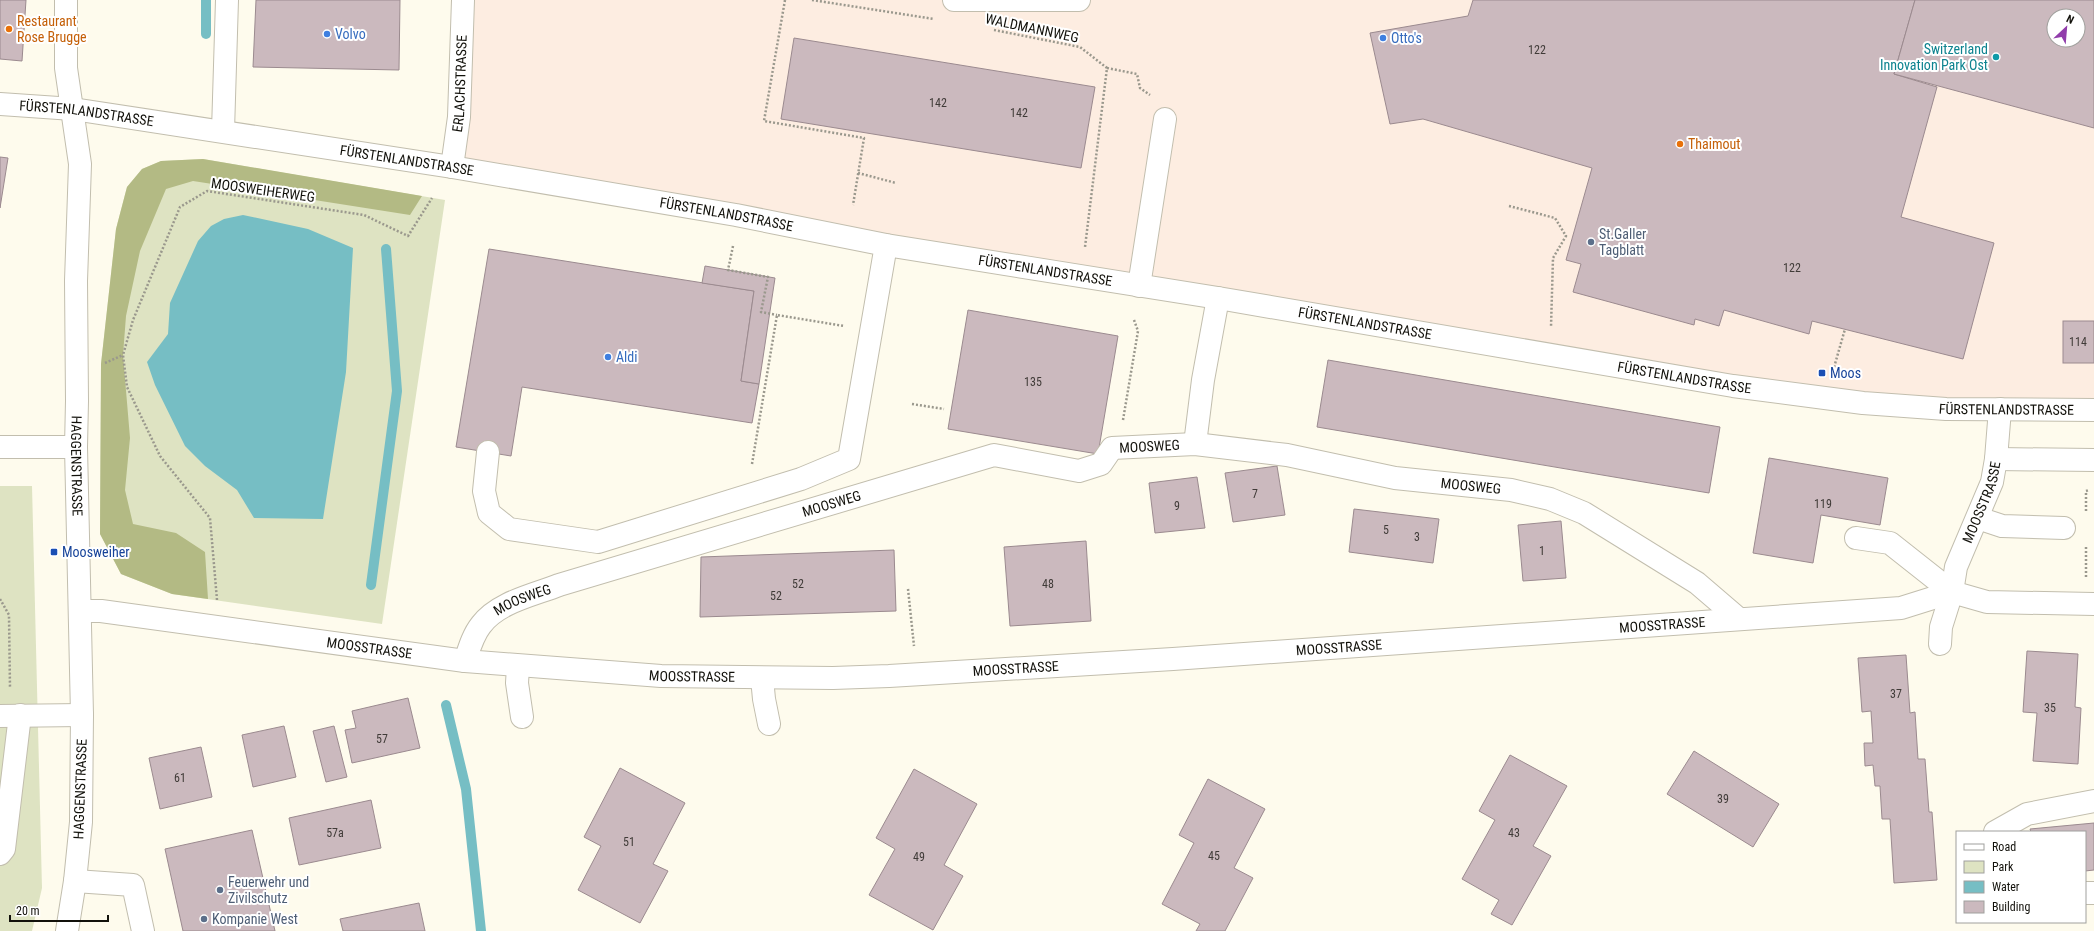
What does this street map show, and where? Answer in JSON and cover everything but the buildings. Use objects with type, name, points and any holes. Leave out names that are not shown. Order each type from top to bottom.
[{"type":"street","name":"HAGGENSTRASSE","points":[[66,0],[65,54],[80,164],[76,281],[78,401],[76,447],[82,715],[81,822],[76,881],[67,931]]},
{"type":"street","points":[[223,131],[227,0]]},
{"type":"street","name":"ERLACHSTRASSE","points":[[452,167],[459,117],[463,0]]},
{"type":"street","points":[[958,1],[1079,0]]},
{"type":"street","name":"FÜRSTENLANDSTRASSE","points":[[0,104],[73,109],[452,167],[736,215],[886,245],[1218,298],[1580,360],[1810,397],[1863,403],[1946,409],[2094,410]]},
{"type":"street","points":[[1139,286],[1165,119]]},
{"type":"street","points":[[488,452],[484,491],[489,514],[509,529],[598,542],[801,479],[849,459],[886,245]]},
{"type":"street","points":[[1195,444],[1203,380],[1218,298]]},
{"type":"street","name":"MOOSSTRASSE","points":[[80,611],[101,611],[465,662],[518,667],[661,676],[840,678],[990,670],[1901,608],[1952,592],[1956,567],[1992,482],[1996,459],[2000,409]]},
{"type":"street","name":"MOOSWEG","points":[[465,662],[472,641],[481,624],[498,609],[559,585],[994,455],[1079,471],[1101,464],[1112,448],[1195,444],[1287,456],[1395,478],[1511,490],[1550,499],[1584,513],[1697,583],[1739,619]]},
{"type":"street","points":[[0,447],[76,447]]},
{"type":"street","points":[[1996,459],[2094,460]]},
{"type":"street","points":[[1978,518],[2002,526],[2064,528]]},
{"type":"street","points":[[1856,538],[1890,543],[1952,592],[1987,602],[2094,604]]},
{"type":"street","points":[[1940,644],[1941,627],[1952,592]]},
{"type":"street","points":[[518,667],[517,683],[522,717]]},
{"type":"street","points":[[762,678],[769,724]]},
{"type":"street","points":[[0,854],[4,849],[10,716],[82,715]]},
{"type":"street","points":[[1996,831],[2027,814],[2094,800]]},
{"type":"street","points":[[76,881],[133,885],[143,931]]},
{"type":"path","points":[[785,0],[764,121],[864,138],[852,205]]},
{"type":"path","points":[[812,0],[937,20]]},
{"type":"path","name":"WALDMANNWEG","points":[[991,30],[1080,47],[1107,68]]},
{"type":"path","points":[[1085,251],[1107,68],[1137,74],[1140,88],[1152,96]]},
{"type":"path","points":[[858,173],[896,182]]},
{"type":"path","name":"MOOSWEIHERWEG","points":[[216,605],[210,518],[160,456],[127,387],[123,355],[133,320],[180,206],[207,190],[364,215],[408,236],[432,198]]},
{"type":"path","points":[[1509,206],[1555,218],[1566,236],[1553,258],[1551,329]]},
{"type":"path","points":[[733,246],[728,270],[768,277],[761,312],[872,331]]},
{"type":"path","points":[[751,470],[777,315]]},
{"type":"path","points":[[1118,448],[1138,331],[1134,320]]},
{"type":"path","points":[[1833,372],[1845,329]]},
{"type":"path","points":[[101,364],[123,355]]},
{"type":"path","points":[[912,404],[944,410]]},
{"type":"path","points":[[908,589],[914,648]]},
{"type":"path","points":[[0,599],[9,615],[10,716]]},
{"type":"shaded area","points":[[461,0],[2094,0],[2094,410],[1946,409],[452,167]]},
{"type":"green space","points":[[203,159],[445,200],[382,624],[172,594],[121,574],[100,534],[101,364],[116,229],[127,187],[142,169],[161,161]]},
{"type":"green space","points":[[203,159],[422,196],[410,215],[193,181],[166,189],[140,251],[126,316],[123,355],[130,438],[125,490],[133,524],[176,533],[205,552],[208,599],[172,594],[121,574],[100,534],[101,364],[116,229],[127,187],[142,169],[161,161]]},
{"type":"green space","points":[[0,486],[32,486],[42,888],[32,931],[0,931]]},
{"type":"water","points":[[243,215],[308,229],[353,248],[346,372],[323,519],[254,518],[237,490],[205,466],[185,446],[155,385],[147,362],[168,334],[170,303],[198,241],[211,226],[224,219]]},
{"type":"waterway","points":[[206,0],[206,34]]},
{"type":"waterway","points":[[371,585],[397,391],[386,249]]},
{"type":"waterway","points":[[446,705],[466,789],[481,931]]},
{"type":"place","name":"Restaurant Rose Brugge","points":[[9,29]]},
{"type":"place","name":"Volvo","points":[[327,34]]},
{"type":"place","name":"Otto's","points":[[1383,38]]},
{"type":"place","name":"Switzerland Innovation Park Ost","points":[[1996,57]]},
{"type":"place","name":"Thaimout","points":[[1680,144]]},
{"type":"place","name":"St.Galler Tagblatt","points":[[1591,242]]},
{"type":"place","name":"Aldi","points":[[608,357]]},
{"type":"place","name":"Moos","points":[[1822,373]]},
{"type":"place","name":"Moosweiher","points":[[54,552]]},
{"type":"place","name":"Feuerwehr und Zivilschutz","points":[[220,890]]},
{"type":"place","name":"Kompanie West","points":[[204,919]]}]
